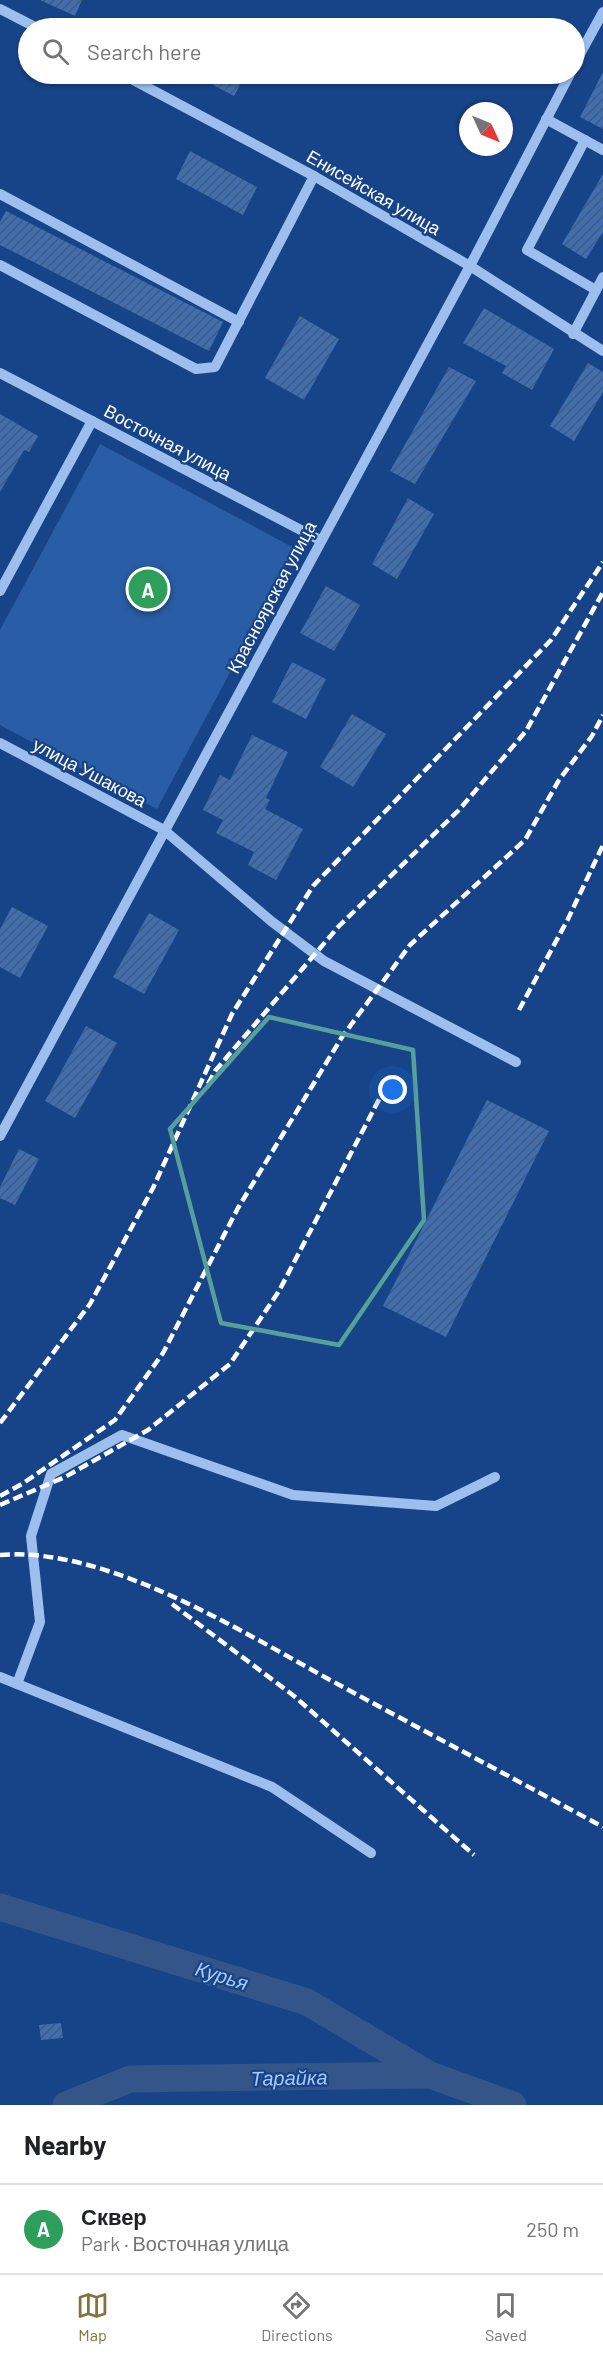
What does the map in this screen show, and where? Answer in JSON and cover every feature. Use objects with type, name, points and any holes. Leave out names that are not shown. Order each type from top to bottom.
[{"type":"street","points":[[2,7],[20,18]]},
{"type":"street","points":[[585,45],[603,12]]},
{"type":"street","name":"Енисейская улица","points":[[141,84],[314,176],[470,266],[573,334],[603,351]]},
{"type":"street","name":"Красноярская улица","points":[[0,1136],[5,1115],[164,830],[470,266],[565,84]]},
{"type":"street","points":[[546,118],[603,150]]},
{"type":"street","points":[[585,140],[526,250],[596,290]]},
{"type":"street","points":[[0,265],[196,369],[215,367],[314,176]]},
{"type":"street","points":[[0,194],[239,322]]},
{"type":"street","points":[[573,334],[603,277]]},
{"type":"street","name":"Восточная улица","points":[[0,373],[320,540]]},
{"type":"street","points":[[0,591],[92,421]]},
{"type":"street","name":"улица Ушакова","points":[[0,743],[164,830],[271,921],[324,961],[516,1062]]},
{"type":"street","points":[[17,1684],[40,1622],[31,1536],[51,1474],[122,1435],[293,1495],[436,1506],[495,1477]]},
{"type":"street","points":[[0,1677],[272,1787],[371,1853]]},
{"type":"highlighted area","points":[[269,1017],[413,1050],[424,1220],[339,1345],[221,1323],[170,1129]]},
{"type":"shaded area","points":[[100,444],[296,549],[157,809],[0,725],[0,630]]},
{"type":"building","points":[[40,0],[82,0],[75,16]]},
{"type":"building","points":[[603,72],[603,129],[580,117]]},
{"type":"building","points":[[214,84],[241,84],[234,96]]},
{"type":"building","points":[[190,151],[257,187],[243,215],[176,179]]},
{"type":"building","points":[[603,174],[603,232],[586,259],[562,244]]},
{"type":"building","points":[[6,211],[223,322],[209,351],[0,245],[0,222]]},
{"type":"building","points":[[484,308],[554,349],[532,390],[502,373],[506,366],[463,343]]},
{"type":"building","points":[[300,316],[339,339],[304,400],[265,378]]},
{"type":"building","points":[[588,363],[603,372],[603,392],[574,441],[550,426]]},
{"type":"building","points":[[449,367],[476,381],[415,484],[390,471]]},
{"type":"building","points":[[0,414],[38,436],[29,452],[24,450],[0,492]]},
{"type":"building","points":[[408,498],[434,514],[397,579],[372,564]]},
{"type":"building","points":[[326,586],[360,605],[334,651],[300,633]]},
{"type":"building","points":[[292,662],[326,679],[306,719],[272,702]]},
{"type":"building","points":[[352,714],[386,734],[353,787],[320,767]]},
{"type":"building","points":[[252,735],[288,752],[266,798],[270,800],[265,809],[303,829],[276,880],[248,865],[254,852],[216,833],[223,820],[203,810],[220,775],[230,780]]},
{"type":"building","points":[[12,907],[48,926],[20,978],[0,967],[0,929]]},
{"type":"building","points":[[149,913],[179,930],[144,994],[113,977]]},
{"type":"building","points":[[86,1026],[117,1043],[75,1118],[45,1101]]},
{"type":"building","points":[[487,1100],[549,1131],[446,1337],[383,1306]]},
{"type":"building","points":[[19,1149],[39,1159],[15,1205],[0,1198],[0,1187]]},
{"type":"building","points":[[61,2023],[63,2038],[41,2040],[39,2025]]},
{"type":"waterway","name":"Курья","points":[[0,1907],[307,2002],[430,2075]]},
{"type":"waterway","name":"Тарайка","points":[[66,2105],[130,2079],[430,2075],[513,2105]]},
{"type":"railway","points":[[0,1423],[90,1304],[153,1188],[232,1014],[313,886],[551,640],[603,562]]},
{"type":"railway","points":[[208,1084],[215,1071],[339,926],[459,810],[526,731],[603,592]]},
{"type":"railway","points":[[0,1496],[22,1484],[115,1420],[163,1353],[238,1208],[342,1037],[410,945],[525,840],[559,780],[592,736],[603,715]]},
{"type":"railway","points":[[519,1010],[568,919],[603,845]]},
{"type":"railway","points":[[0,1505],[65,1477],[148,1430],[230,1364],[279,1291],[385,1088]]},
{"type":"railway","points":[[0,1555],[42,1556],[87,1565],[132,1579],[177,1598],[222,1620],[603,1827]]},
{"type":"railway","points":[[172,1604],[294,1696],[474,1855]]},
{"type":"place","name":"Сквер","points":[[148,589]]}]
